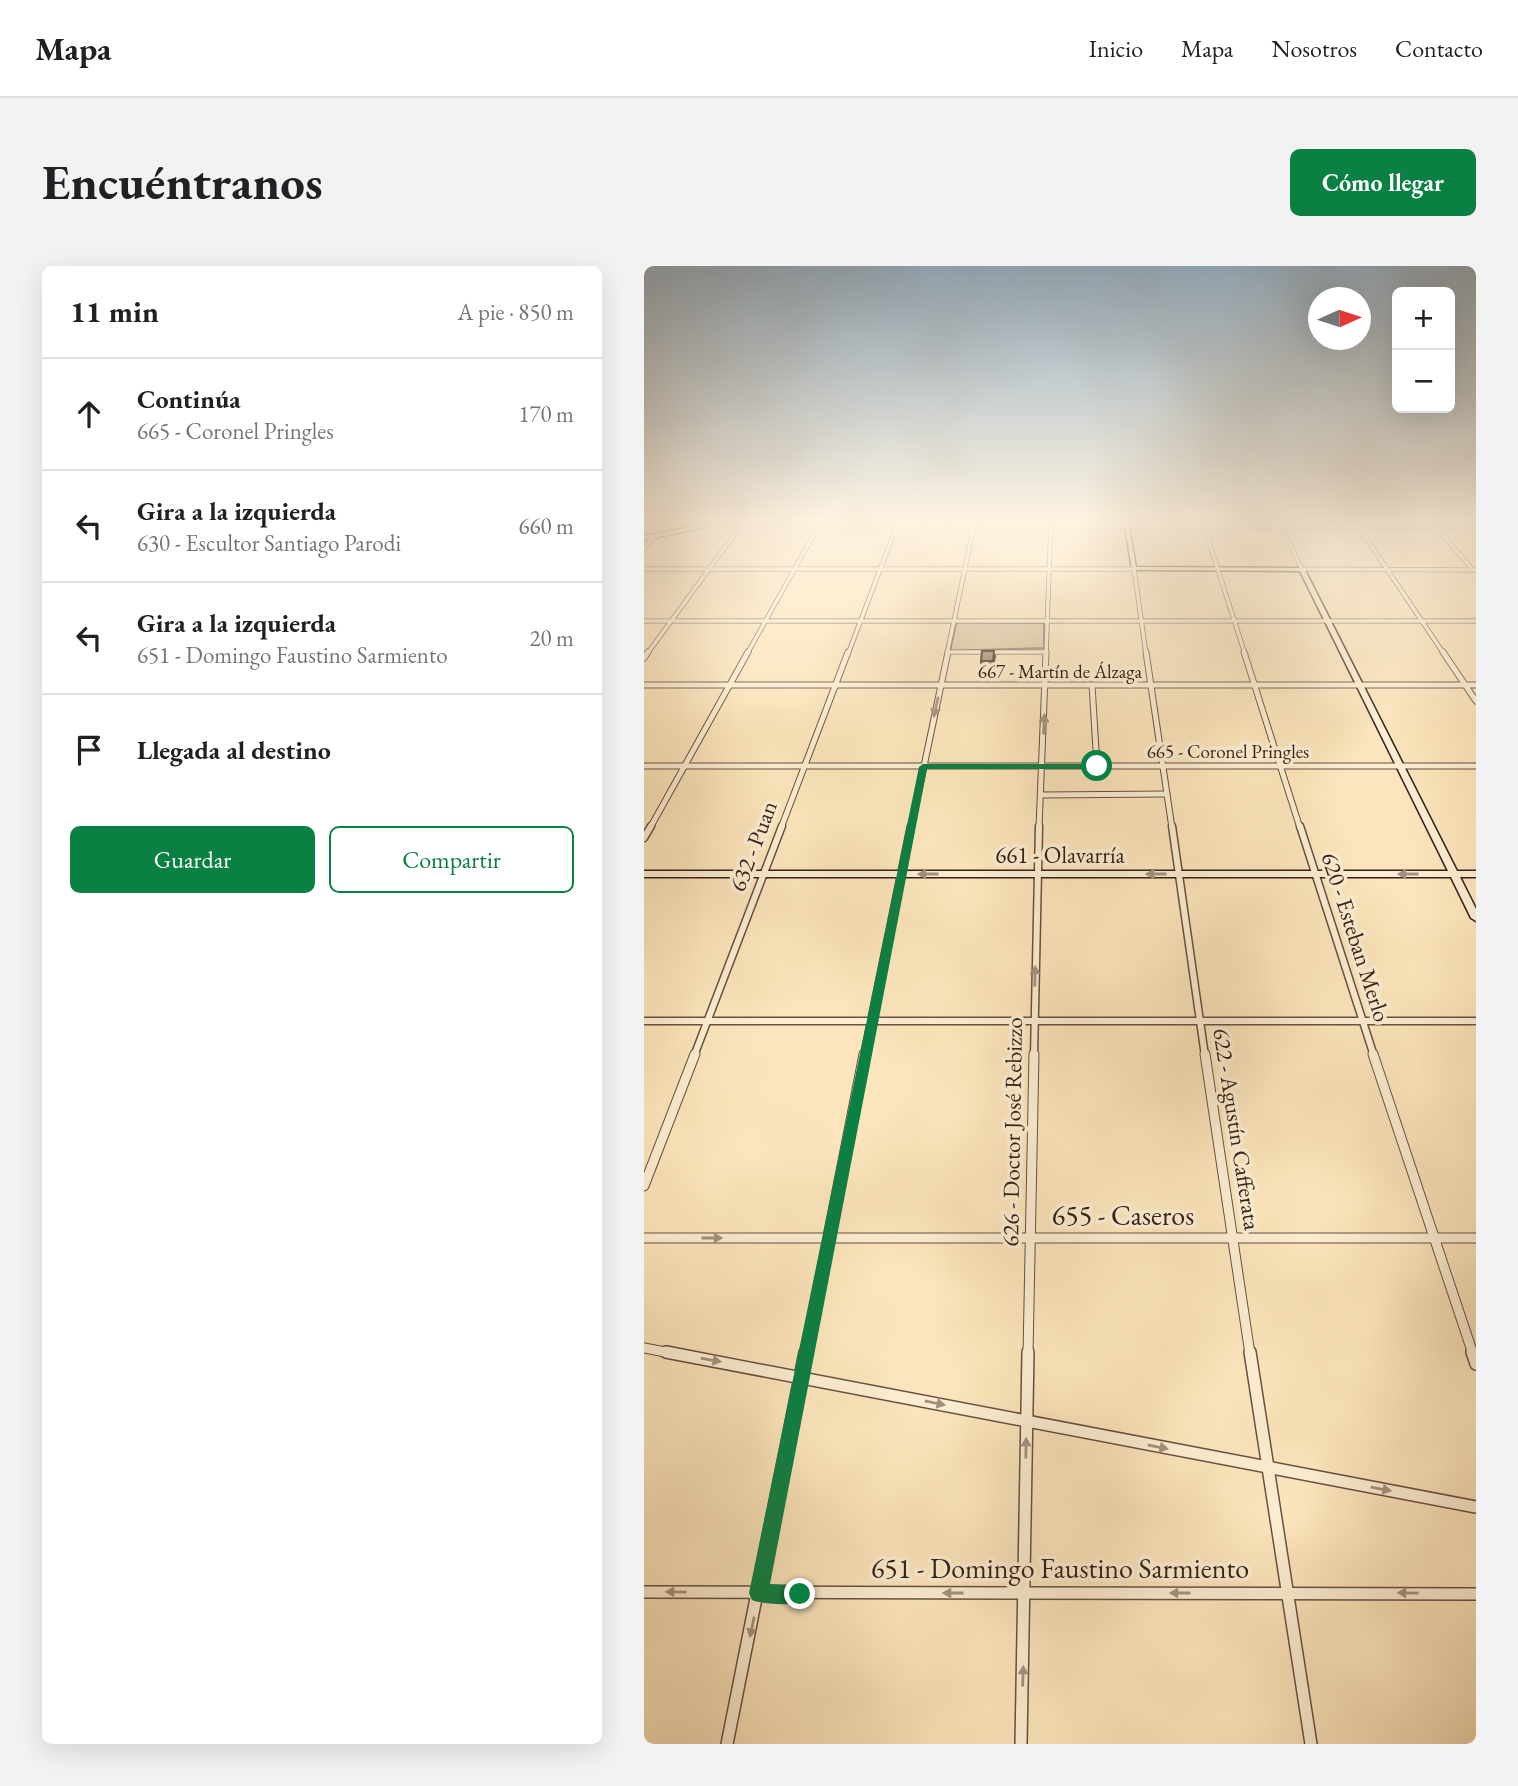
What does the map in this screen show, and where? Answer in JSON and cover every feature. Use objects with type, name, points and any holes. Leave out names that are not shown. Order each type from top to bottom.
[{"type":"main road","points":[[1313,589],[1476,918]]},
{"type":"main road","name":"661 - Olavarría","points":[[644,874],[1476,874]]},
{"type":"street","points":[[644,658],[695,589]]},
{"type":"street","points":[[644,838],[784,589]]},
{"type":"street","name":"632 - Puan","points":[[644,1186],[872,589]]},
{"type":"street","points":[[727,1744],[960,589]]},
{"type":"street","name":"626 - Doctor José Rebizzo","points":[[1021,1744],[1033,1022],[1049,589]]},
{"type":"street","name":"622 - Agustín Cafferata","points":[[1137,589],[1232,1237],[1311,1744]]},
{"type":"street","name":"620 - Esteban Merlo","points":[[1224,589],[1362,1021],[1476,1364]]},
{"type":"street","points":[[1400,589],[1476,701]]},
{"type":"street","points":[[644,621],[1476,621]]},
{"type":"street","points":[[947,652],[1047,652]]},
{"type":"street","name":"667 - Martín de Álzaga","points":[[644,685],[1476,685]]},
{"type":"street","points":[[1092,685],[1097,766]]},
{"type":"street","name":"665 - Coronel Pringles","points":[[644,766],[1476,766]]},
{"type":"street","points":[[1042,795],[1167,794]]},
{"type":"street","points":[[644,1020],[1476,1021]]},
{"type":"street","name":"655 - Caseros","points":[[644,1238],[1476,1238]]},
{"type":"street","points":[[644,1348],[1476,1507]]},
{"type":"street","name":"651 - Domingo Faustino Sarmiento","points":[[644,1592],[1476,1594]]},
{"type":"shaded area","points":[[1044,623],[1044,648],[950,651],[956,624]]},
{"type":"building","points":[[982,651],[994,651],[993,661],[981,661]]},
{"type":"route","points":[[800,1594],[758,1593],[923,767],[1097,766]]}]
